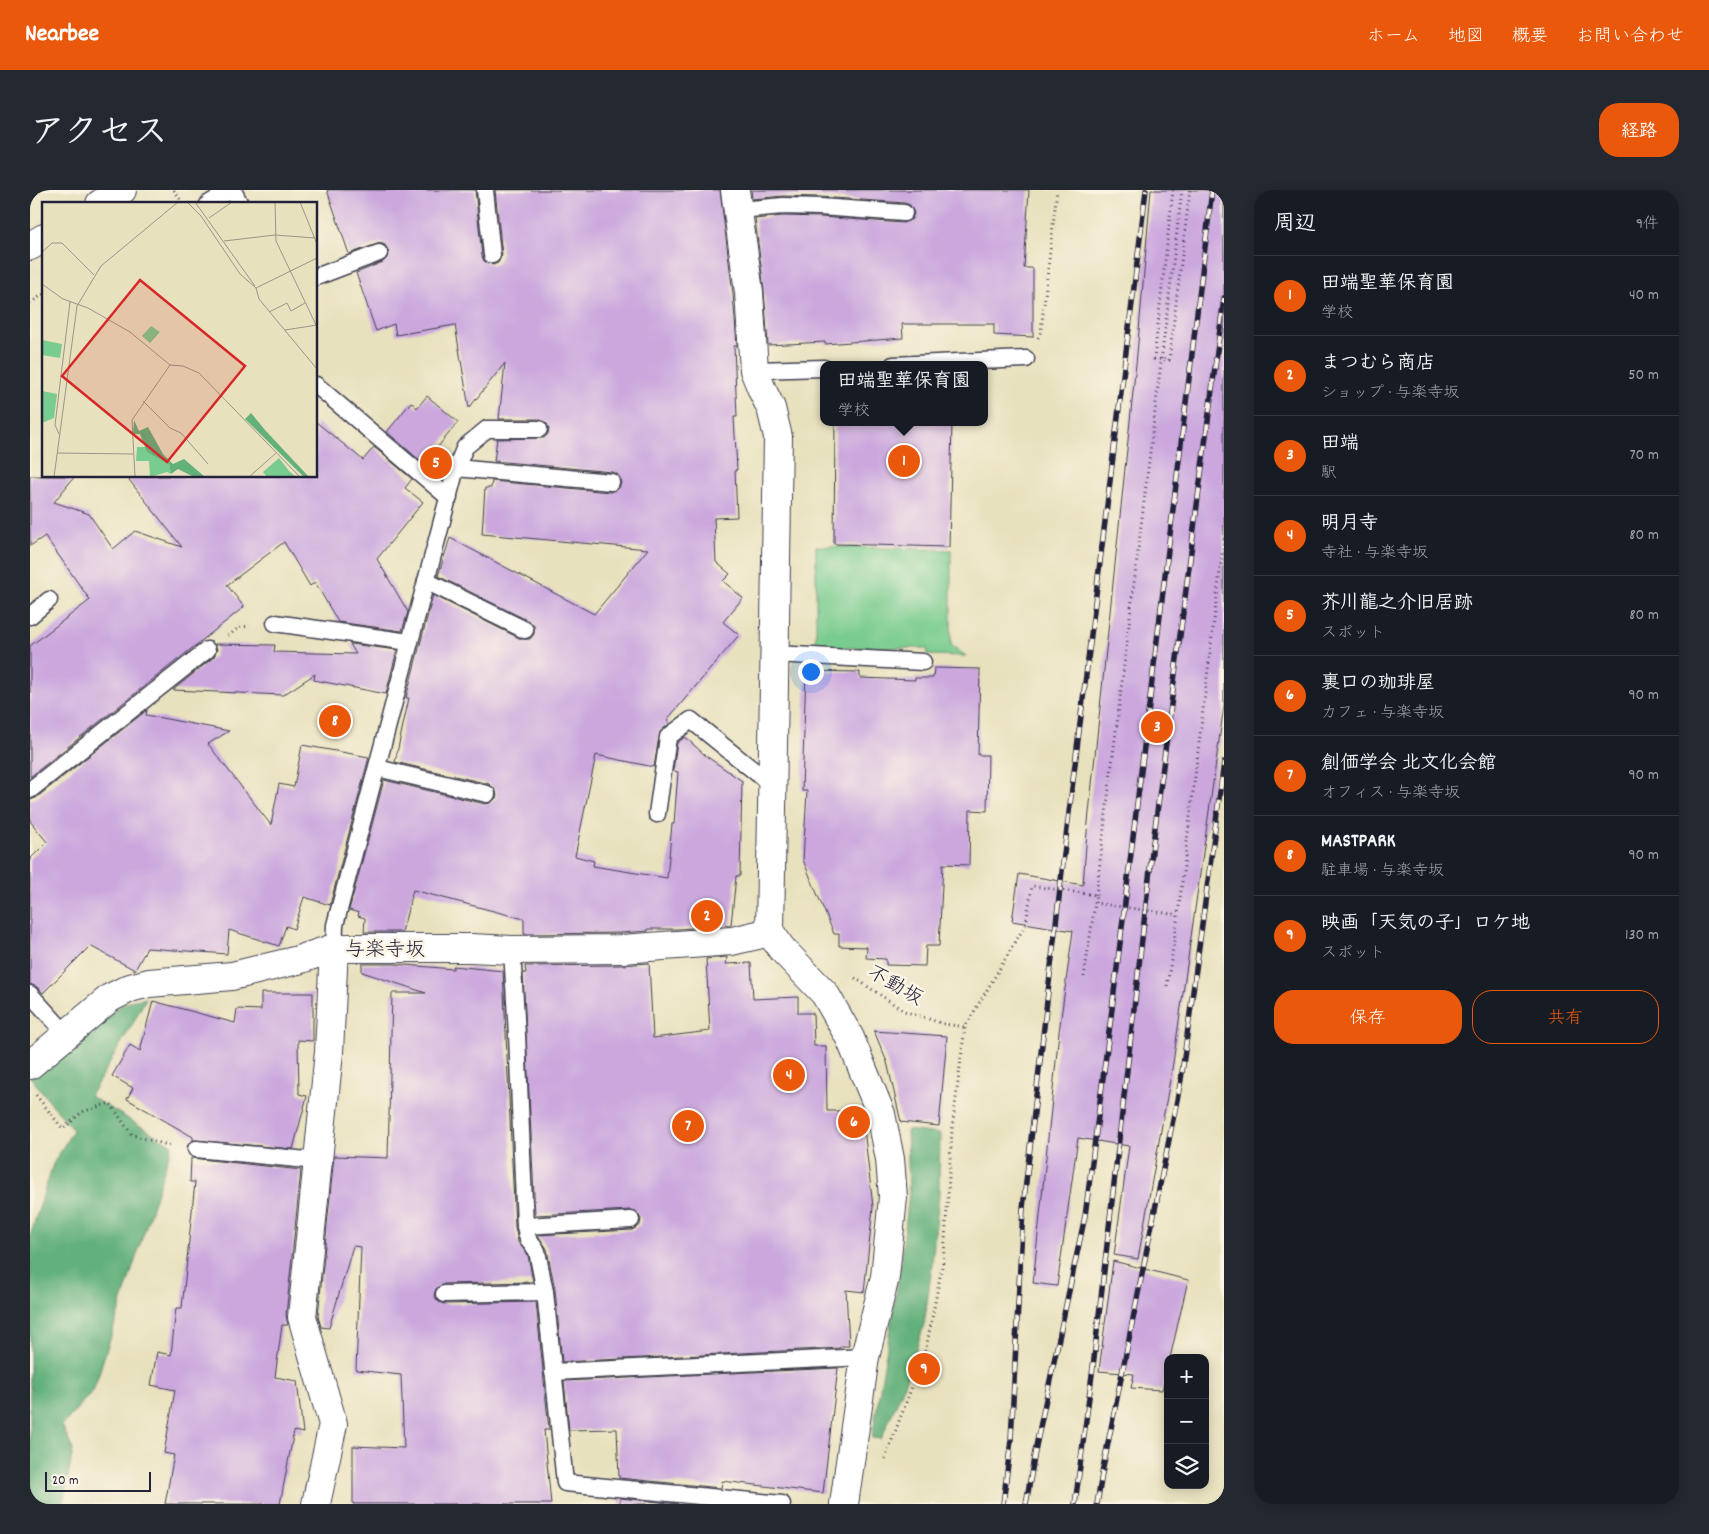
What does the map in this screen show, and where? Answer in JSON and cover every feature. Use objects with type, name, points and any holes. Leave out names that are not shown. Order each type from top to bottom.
[{"type":"street","points":[[103,202],[122,190]]},
{"type":"street","points":[[737,200],[748,292],[754,370],[771,408],[778,437],[770,932],[781,948],[825,994],[850,1038],[881,1114],[890,1159],[893,1197],[885,1277],[865,1356],[844,1504]]},
{"type":"street","points":[[30,246],[42,239]]},
{"type":"street","name":"与楽寺坂","points":[[30,1065],[67,1035],[90,1013],[110,998],[130,988],[149,983],[232,976],[298,960],[334,948],[622,949],[732,941],[770,932]]},
{"type":"street","points":[[316,1504],[333,1424],[302,1317],[329,1052],[334,948]]},
{"type":"lane","points":[[211,202],[232,190],[239,202]]},
{"type":"lane","points":[[485,190],[492,255]]},
{"type":"lane","points":[[737,200],[783,206],[904,213]]},
{"type":"lane","points":[[318,276],[379,253]]},
{"type":"lane","points":[[982,361],[1026,359]]},
{"type":"lane","points":[[754,370],[820,368]]},
{"type":"lane","points":[[318,388],[449,498]]},
{"type":"lane","points":[[334,948],[335,925],[456,468],[465,447],[488,429],[539,429]]},
{"type":"lane","points":[[456,468],[611,482]]},
{"type":"lane","points":[[426,581],[525,630]]},
{"type":"lane","points":[[30,616],[49,600]]},
{"type":"lane","points":[[274,623],[409,642]]},
{"type":"lane","points":[[30,790],[207,650]]},
{"type":"lane","points":[[774,654],[923,662]]},
{"type":"lane","points":[[657,814],[668,737],[692,720],[773,786]]},
{"type":"lane","points":[[378,768],[487,794]]},
{"type":"lane","points":[[512,950],[525,1226],[528,1239],[537,1251],[545,1292],[565,1483],[782,1504]]},
{"type":"lane","points":[[30,994],[67,1035]]},
{"type":"lane","points":[[196,1149],[317,1161]]},
{"type":"lane","points":[[525,1226],[631,1220]]},
{"type":"lane","points":[[444,1294],[545,1292]]},
{"type":"lane","points":[[553,1372],[865,1356]]},
{"type":"path","points":[[174,190],[182,202]]},
{"type":"path","points":[[1026,359],[1042,331],[1058,190]]},
{"type":"path","points":[[1173,190],[1154,358],[1162,360],[1169,360],[1190,190]]},
{"type":"path","points":[[1084,977],[1096,896],[1182,190]]},
{"type":"path","points":[[30,303],[42,295]]},
{"type":"path","points":[[1167,986],[1178,915],[1224,538]]},
{"type":"path","points":[[207,650],[240,627],[274,623]]},
{"type":"path","points":[[883,1465],[926,1349],[944,1256],[952,1130],[965,1027],[1026,924],[1032,886],[1096,896]]},
{"type":"path","points":[[1095,903],[1178,915]]},
{"type":"path","name":"不動坂","points":[[850,975],[904,1011],[944,1024],[965,1027]]},
{"type":"path","points":[[36,1094],[63,1129],[82,1112],[110,1103],[132,1135],[164,1145]]},
{"type":"green space","points":[[816,546],[951,550],[951,645],[966,656],[928,655],[927,648],[816,648]]},
{"type":"green space","points":[[146,998],[90,1096],[172,1145],[94,1389],[62,1426],[73,1450],[63,1504],[30,1504],[30,1236],[53,1164],[73,1130],[30,1077],[99,1018],[130,1001]]},
{"type":"green space","points":[[907,1130],[940,1134],[939,1195],[924,1325],[902,1391],[881,1439],[872,1438],[901,1262],[909,1194]]},
{"type":"building","points":[[327,190],[475,190],[482,256],[484,261],[493,265],[498,263],[502,254],[495,190],[720,190],[733,294],[737,346],[734,346],[737,417],[734,417],[737,517],[714,518],[716,562],[730,574],[723,581],[743,598],[723,622],[739,635],[667,720],[670,723],[660,732],[654,767],[596,755],[575,856],[594,861],[593,866],[667,878],[678,772],[673,771],[677,743],[685,737],[706,756],[742,781],[740,876],[736,876],[731,925],[648,929],[648,931],[621,933],[524,934],[524,919],[413,890],[402,932],[364,932],[365,918],[358,916],[359,913],[349,910],[384,780],[485,804],[490,803],[497,797],[496,791],[489,784],[395,762],[409,698],[406,698],[433,595],[521,639],[530,639],[534,634],[534,625],[529,621],[438,576],[450,538],[594,614],[648,549],[482,534],[485,488],[491,488],[492,481],[610,492],[619,488],[620,478],[612,472],[494,461],[497,439],[544,438],[548,434],[547,424],[539,419],[499,419],[505,363],[469,408],[455,325],[396,335],[394,324],[376,331],[356,273],[383,262],[389,255],[388,250],[385,245],[380,243],[349,254]]},
{"type":"building","points":[[751,190],[1029,190],[1024,268],[1033,268],[1033,337],[994,335],[994,324],[902,324],[903,338],[825,344],[825,342],[768,345],[764,290],[755,219],[783,216],[820,217],[903,223],[912,219],[914,213],[910,205],[905,203],[783,196],[752,199]]},
{"type":"building","points":[[1151,190],[1224,190],[1224,706],[1173,1063],[1138,1259],[1114,1255],[1129,1146],[1078,1138],[1057,1286],[1033,1283],[1059,1032],[1073,931],[1012,921],[1019,874],[1083,885],[1137,354]]},
{"type":"building","points":[[427,396],[458,422],[424,464],[387,432],[411,402],[417,408]]},
{"type":"building","points":[[318,424],[363,460],[374,447],[412,479],[405,488],[423,502],[377,559],[408,612],[402,631],[338,622],[315,582],[310,586],[284,542],[227,585],[244,607],[30,777],[30,646],[90,600],[45,536],[30,546],[30,476],[73,478],[54,502],[89,514],[113,549],[135,531],[182,547],[128,478],[318,478]]},
{"type":"building","points":[[835,426],[952,426],[949,547],[834,544]]},
{"type":"building","points":[[215,644],[275,645],[274,652],[356,654],[350,644],[397,650],[386,694],[314,680],[315,674],[283,695],[173,690],[214,657],[217,649]]},
{"type":"building","points":[[934,668],[980,669],[978,755],[988,755],[987,811],[970,810],[969,865],[943,864],[939,946],[926,946],[925,966],[886,965],[886,959],[866,958],[867,947],[839,946],[839,934],[834,934],[803,860],[807,791],[802,791],[806,671],[860,672],[860,678],[915,680],[915,678],[933,678]]},
{"type":"building","points":[[147,710],[146,715],[229,731],[208,744],[271,825],[279,784],[294,787],[302,745],[369,757],[330,905],[304,897],[294,929],[286,926],[279,946],[229,930],[227,954],[147,948],[135,970],[90,946],[43,993],[37,987],[30,984],[30,859],[47,842],[30,821],[30,800],[36,798]]},
{"type":"building","points":[[727,957],[726,964],[751,963],[753,999],[798,997],[798,1013],[813,1013],[814,1046],[826,1046],[827,1111],[862,1111],[873,1207],[864,1292],[846,1290],[849,1346],[562,1362],[555,1290],[547,1249],[538,1235],[632,1230],[640,1225],[641,1219],[636,1211],[630,1210],[535,1215],[523,973],[526,973],[525,966],[649,963],[653,1038],[710,1031],[706,959]]},
{"type":"building","points":[[362,964],[394,964],[453,969],[453,966],[503,971],[515,1227],[518,1242],[528,1255],[533,1282],[444,1284],[436,1289],[434,1295],[439,1302],[444,1304],[536,1302],[549,1430],[544,1430],[551,1504],[353,1504],[353,1446],[404,1448],[401,1375],[356,1370],[361,1247],[353,1246],[329,1328],[321,1327],[318,1316],[334,1156],[388,1158],[392,993],[426,993],[362,972]]},
{"type":"building","points":[[261,993],[313,993],[313,1041],[298,1040],[299,1094],[307,1096],[293,1149],[193,1140],[193,1137],[127,1099],[133,1088],[112,1076],[130,1045],[140,1051],[153,1001],[235,1023],[237,1009],[261,1010]]},
{"type":"building","points":[[874,1031],[947,1036],[939,1126],[901,1122],[887,1062]]},
{"type":"building","points":[[191,1158],[301,1170],[286,1315],[288,1325],[282,1325],[275,1377],[297,1381],[303,1433],[294,1431],[280,1504],[165,1504],[174,1455],[164,1453],[175,1390],[151,1385],[157,1352],[171,1355],[176,1308],[182,1308],[195,1182],[190,1182]]},
{"type":"building","points":[[1113,1261],[1188,1280],[1171,1354],[1164,1354],[1164,1383],[1162,1390],[1131,1388],[1134,1374],[1099,1371]]},
{"type":"building","points":[[838,1368],[823,1493],[722,1481],[721,1488],[619,1478],[617,1429],[569,1430],[564,1381]]},
{"type":"building","points":[[620,1498],[678,1504],[620,1504]]},
{"type":"railway","points":[[1003,1504],[1011,1440],[1023,1208],[1066,837],[1146,190]]},
{"type":"railway","points":[[1026,1504],[1036,1446],[1085,1216],[1212,190]]},
{"type":"railway","points":[[1075,1504],[1093,1367],[1153,843],[1224,298]]},
{"type":"railway","points":[[1097,1504],[1181,1080],[1224,762]]},
{"type":"place","name":"田端聖華保育園","points":[[904,461]]},
{"type":"place","name":"芥川龍之介旧居跡","points":[[436,463]]},
{"type":"place","name":"MASTPARK","points":[[335,721]]},
{"type":"place","name":"田端","points":[[1157,727]]},
{"type":"place","name":"まつむら商店","points":[[707,916]]},
{"type":"place","name":"明月寺","points":[[789,1075]]},
{"type":"place","name":"裏口の珈琲屋","points":[[854,1122]]},
{"type":"place","name":"創価学会 北文化会館","points":[[688,1126]]},
{"type":"place","name":"映画「天気の子」ロケ地","points":[[924,1369]]}]
